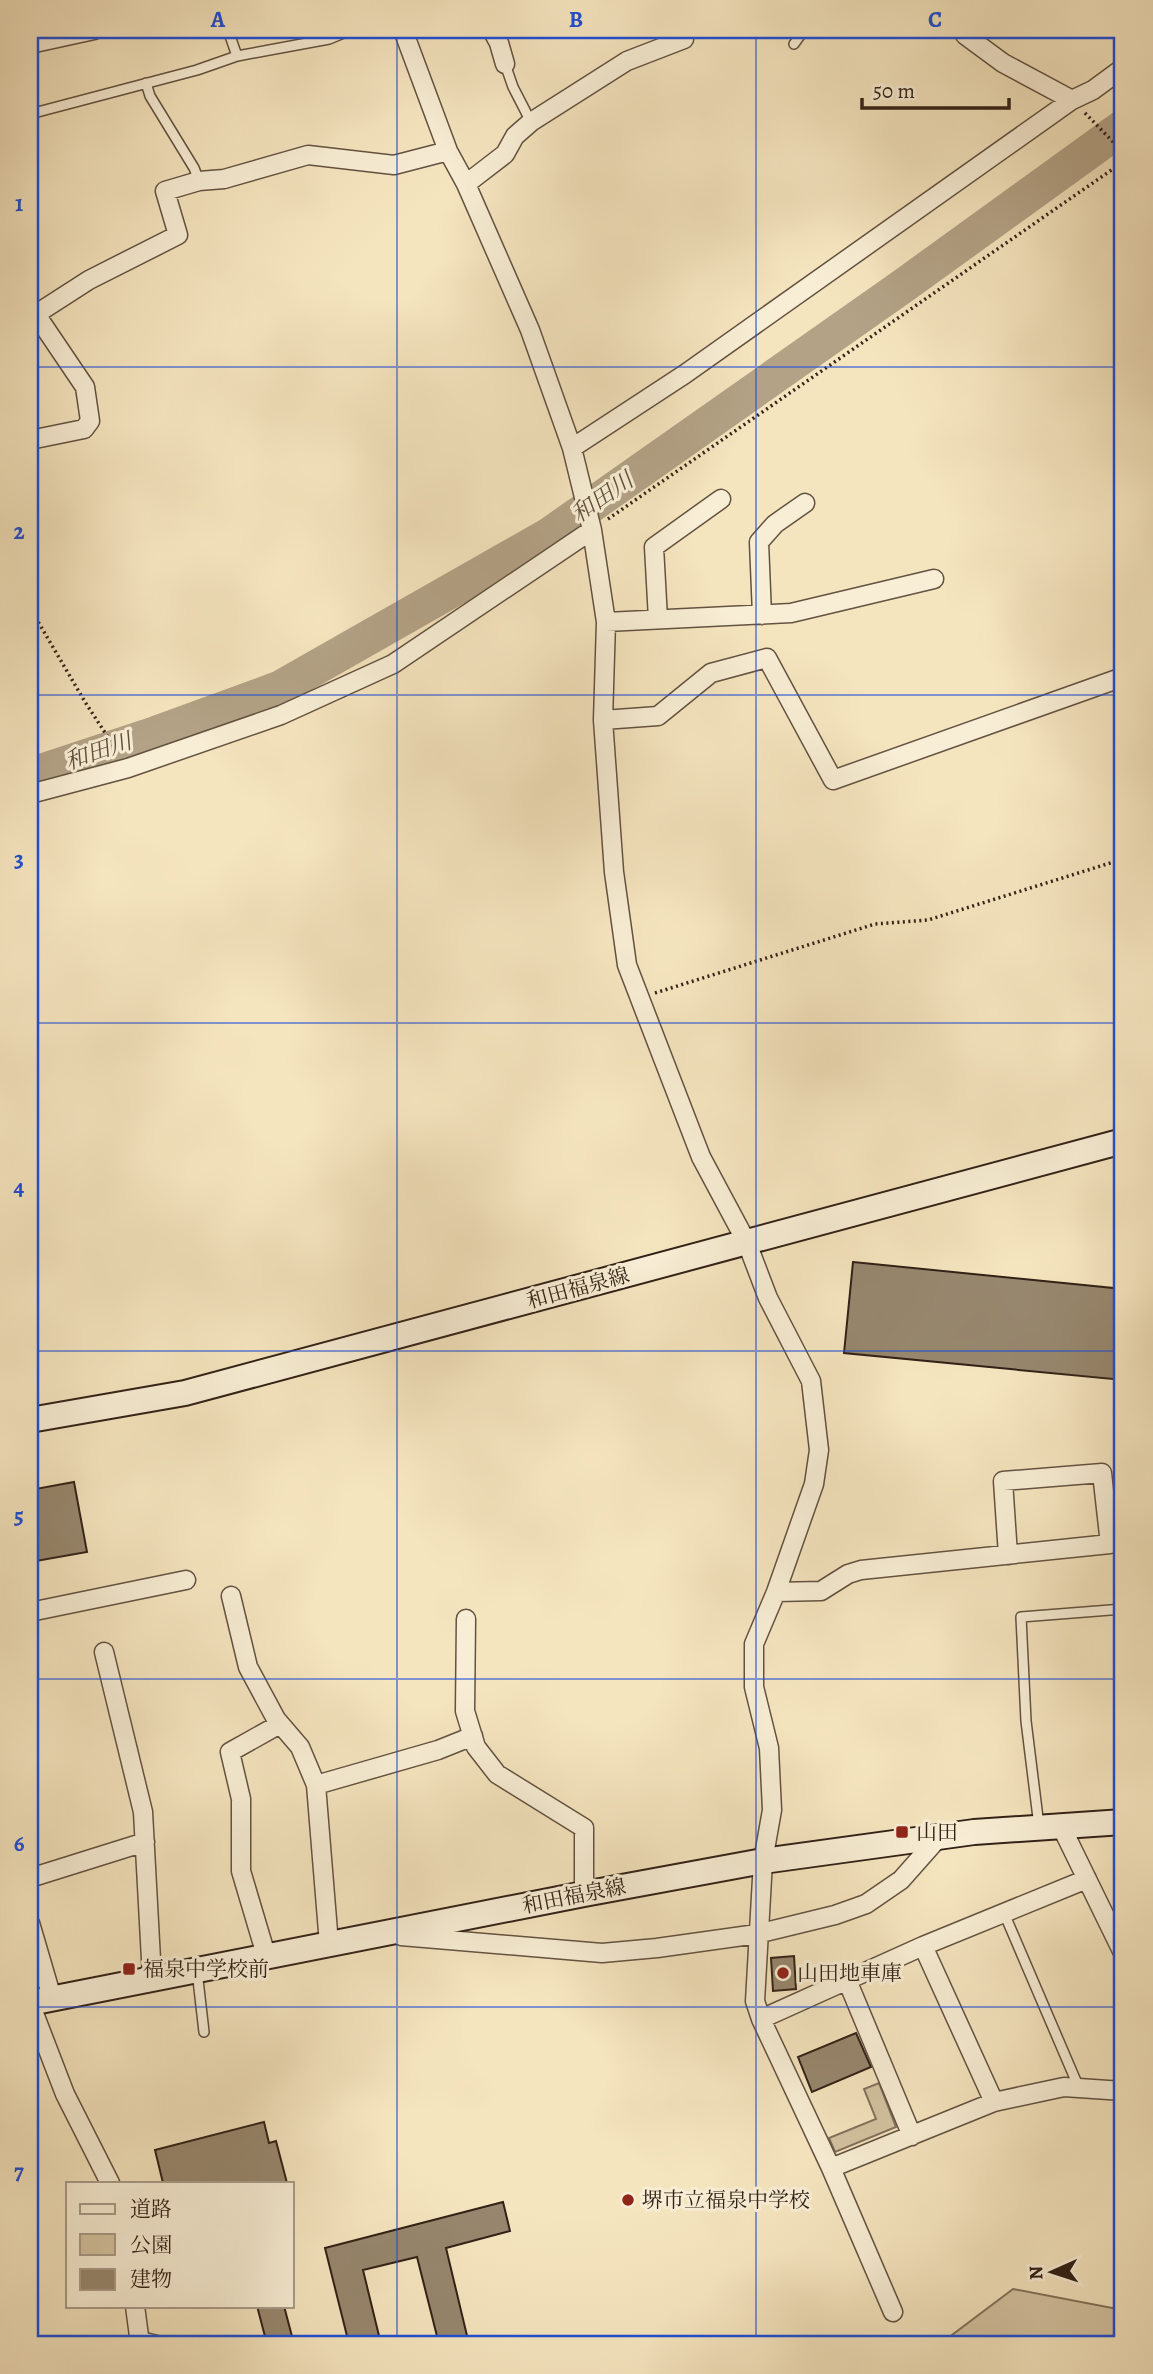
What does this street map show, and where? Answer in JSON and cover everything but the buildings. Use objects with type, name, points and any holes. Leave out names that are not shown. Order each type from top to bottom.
[{"type":"main road","name":"和田福泉線","points":[[30,1420],[185,1393],[1123,1141]]},
{"type":"main road","name":"和田福泉線","points":[[37,2001],[763,1861],[939,1837],[1123,1822]]},
{"type":"street","points":[[30,44],[94,30]]},
{"type":"street","points":[[403,30],[448,151],[466,184],[530,330],[572,448],[590,524],[606,622],[603,720],[614,872],[627,965],[701,1157],[747,1243],[768,1298],[811,1381],[819,1450],[814,1484],[776,1592],[754,1644],[754,1687],[769,1748],[772,1810],[763,1861],[755,2001],[893,2312]]},
{"type":"street","points":[[492,30],[505,64]]},
{"type":"street","points":[[965,35],[1003,63],[1072,100]]},
{"type":"street","points":[[466,184],[505,154],[515,136],[531,122],[627,61],[684,39]]},
{"type":"street","points":[[572,448],[685,374],[1072,100],[1093,90],[1123,68]]},
{"type":"street","points":[[30,440],[84,429],[90,421],[85,387],[33,317],[89,280],[178,235],[165,191],[199,181],[224,179],[307,155],[394,165],[448,151]]},
{"type":"street","points":[[657,620],[654,547],[721,499]]},
{"type":"street","points":[[762,615],[759,542],[775,524],[805,503]]},
{"type":"street","points":[[30,794],[128,768],[281,715],[393,664],[590,524]]},
{"type":"street","points":[[606,622],[791,613],[933,579]]},
{"type":"street","points":[[603,720],[658,716],[711,673],[766,657],[833,780],[1123,677]]},
{"type":"street","points":[[776,1592],[821,1591],[848,1574],[861,1570],[1008,1555],[1111,1544],[1102,1473],[1003,1481],[1008,1555]]},
{"type":"street","points":[[30,1612],[186,1580]]},
{"type":"street","points":[[231,1595],[248,1667],[280,1724],[300,1746],[316,1785],[329,1944]]},
{"type":"street","points":[[466,1619],[465,1711],[476,1747],[497,1774],[584,1828],[584,1894]]},
{"type":"street","points":[[104,1652],[143,1812],[152,1978]]},
{"type":"street","points":[[266,1955],[241,1871],[241,1799],[230,1752],[280,1724]]},
{"type":"street","points":[[316,1785],[438,1750],[473,1736]]},
{"type":"street","points":[[1050,1827],[1087,1879],[1123,1953]]},
{"type":"street","points":[[381,1934],[602,1953],[757,1934],[835,1915],[866,1904],[901,1880],[939,1837]]},
{"type":"street","points":[[30,1878],[145,1842]]},
{"type":"street","points":[[761,2019],[923,1946],[1087,1879]]},
{"type":"street","points":[[30,1923],[37,2001],[65,2094],[109,2182]]},
{"type":"street","points":[[923,1946],[994,2102]]},
{"type":"street","points":[[847,1980],[912,2136]]},
{"type":"street","points":[[831,2168],[994,2102],[1064,2087],[1123,2091]]},
{"type":"street","points":[[135,2308],[139,2340]]},
{"type":"lane","points":[[228,30],[237,56]]},
{"type":"lane","points":[[30,114],[237,56],[329,39],[351,30]]},
{"type":"lane","points":[[794,44],[804,30]]},
{"type":"lane","points":[[505,64],[513,87],[531,122]]},
{"type":"lane","points":[[146,83],[150,96],[194,168],[199,181]]},
{"type":"lane","points":[[1050,1827],[1026,1721],[1021,1617],[1123,1609]]},
{"type":"lane","points":[[1004,1913],[1079,2088]]},
{"type":"lane","points":[[197,1969],[204,2032]]},
{"type":"lane","points":[[139,2340],[172,2344]]},
{"type":"path","points":[[1072,100],[1118,147]]},
{"type":"path","points":[[590,524],[1123,162]]},
{"type":"path","points":[[30,608],[85,702],[128,768]]},
{"type":"path","points":[[641,1000],[663,989],[875,924],[928,920],[1123,859]]},
{"type":"green space","points":[[879,2083],[896,2127],[835,2152],[829,2138],[876,2119],[864,2089]]},
{"type":"green space","points":[[1013,2289],[1123,2310],[1123,2344],[940,2344]]},
{"type":"waterway","name":"和田川","points":[[30,775],[280,688],[549,535],[903,286],[1123,127]]},
{"type":"place","name":"山田","points":[[902,1832]]},
{"type":"place","name":"福泉中学校前","points":[[129,1969]]},
{"type":"place","name":"山田地車庫","points":[[783,1973]]},
{"type":"place","name":"堺市立福泉中学校","points":[[628,2200]]}]
